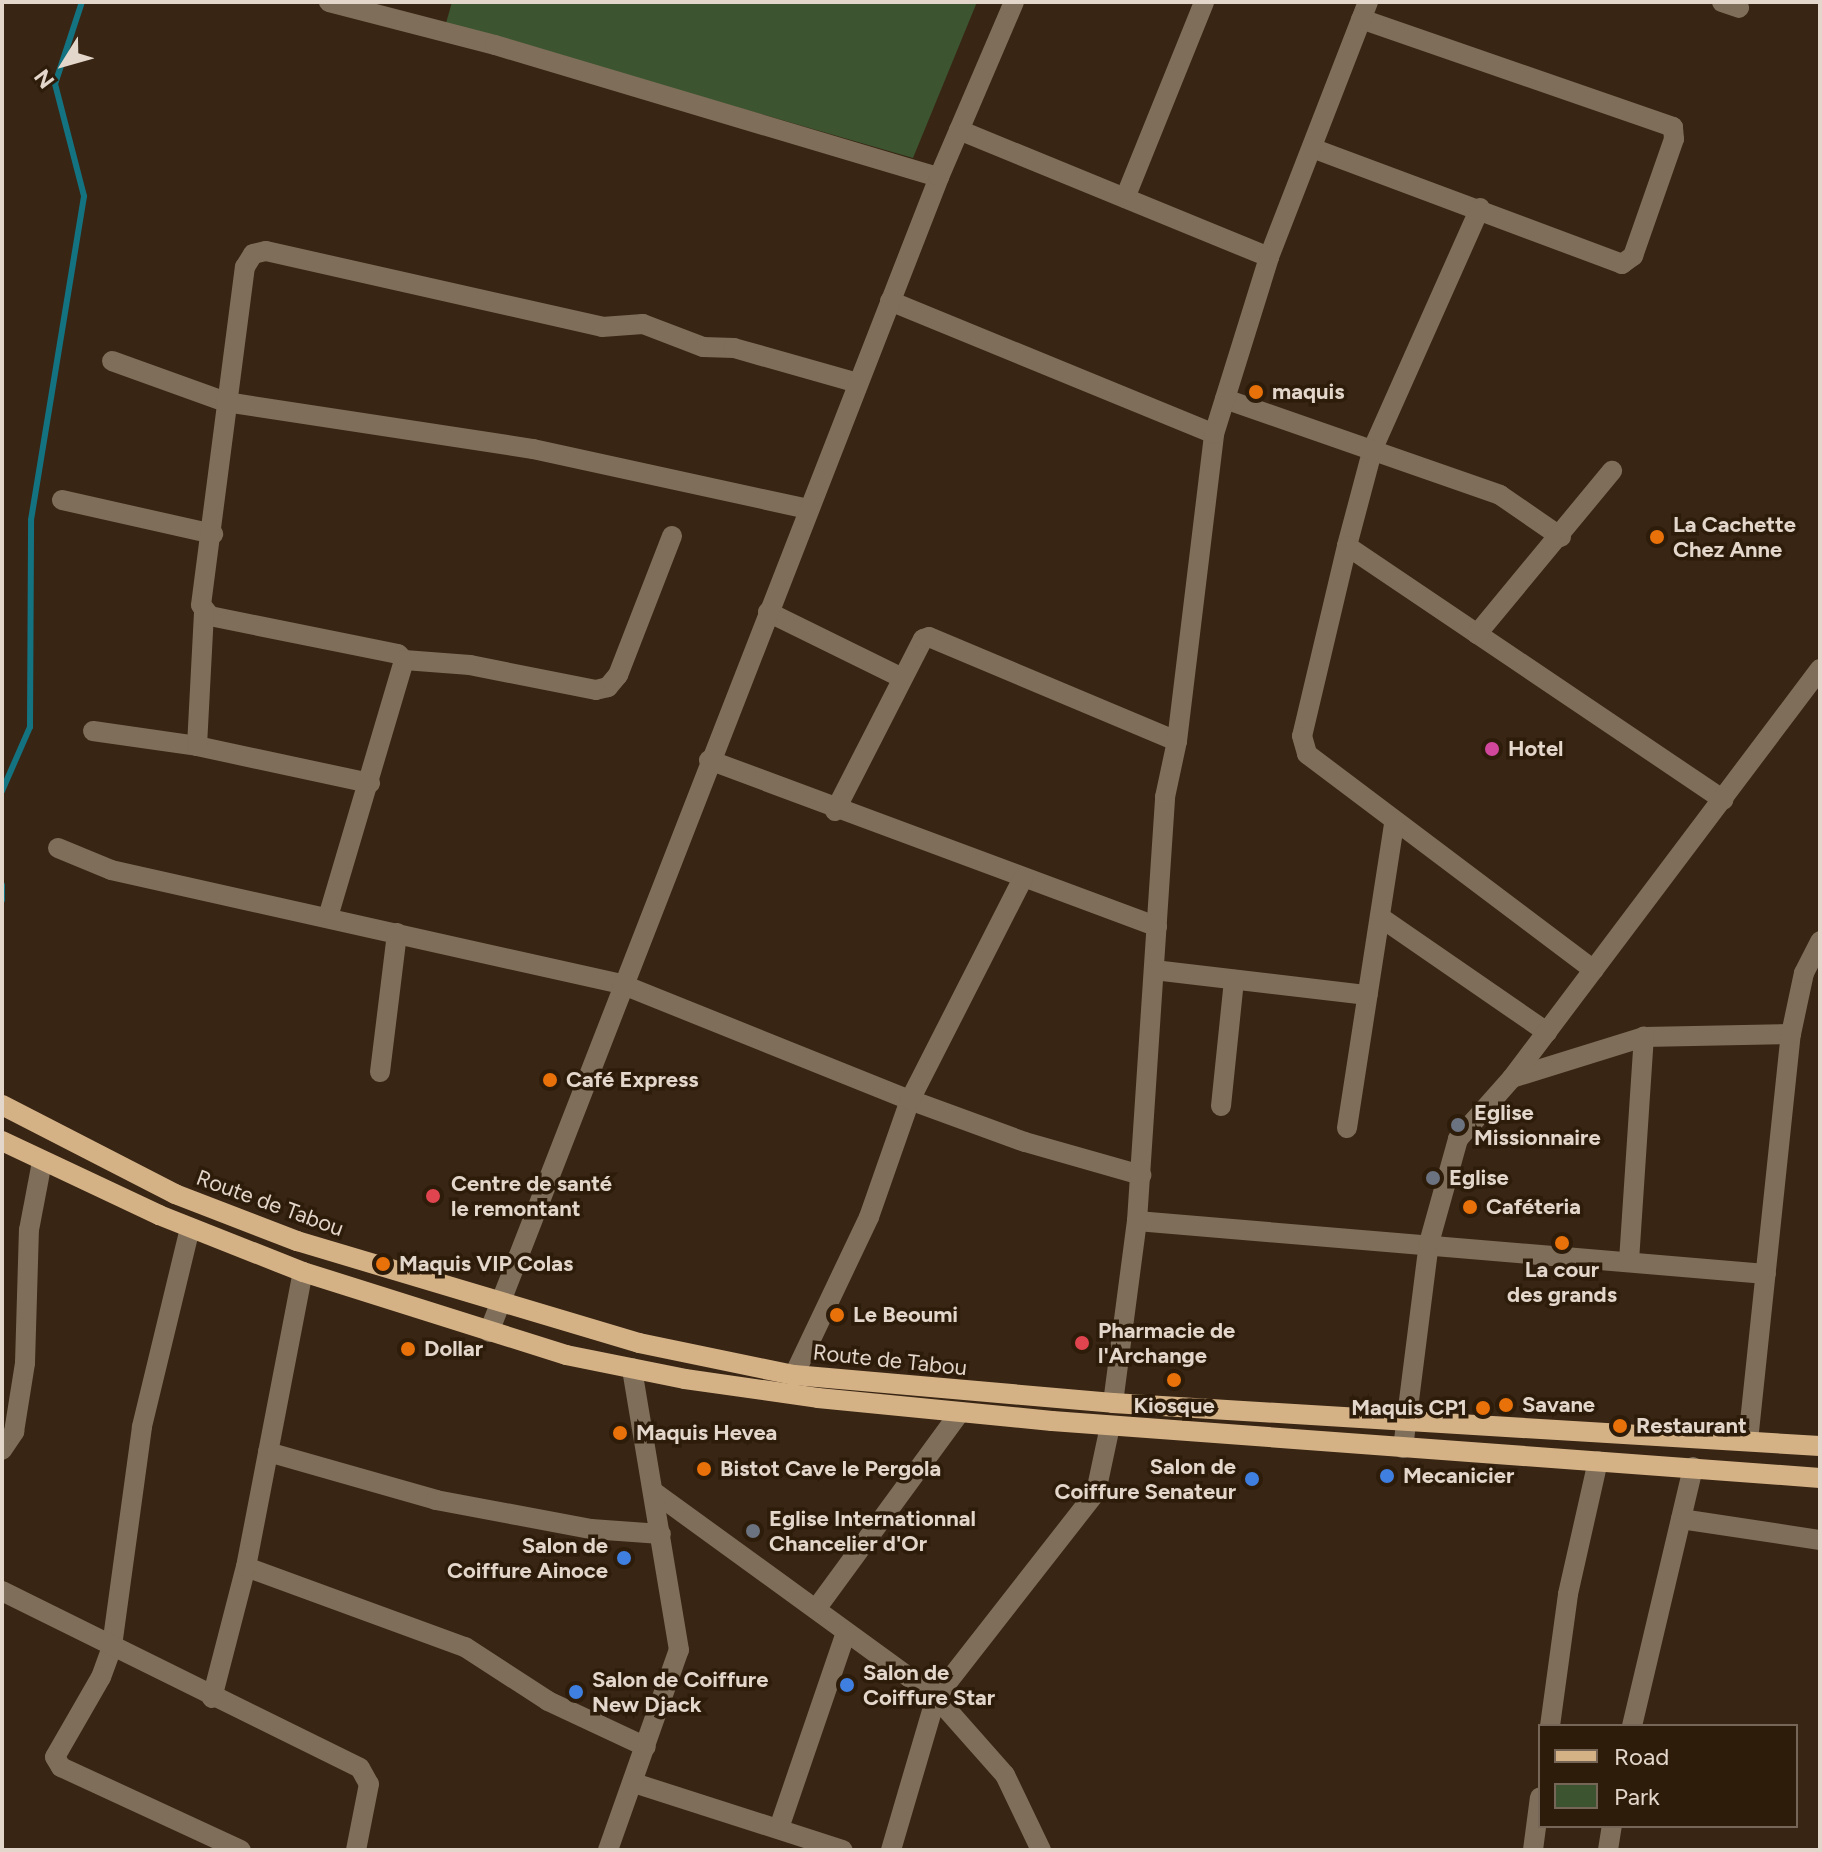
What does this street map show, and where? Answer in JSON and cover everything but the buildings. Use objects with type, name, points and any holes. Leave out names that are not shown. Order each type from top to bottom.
[{"type":"main road","name":"Route de Tabou","points":[[2,1105],[175,1194],[297,1241],[498,1304],[639,1343],[794,1375],[1113,1403],[1820,1446]]},
{"type":"main road","name":"Route de Tabou","points":[[2,1141],[190,1228],[303,1272],[489,1332],[632,1368],[818,1398],[1110,1426],[1820,1478]]},
{"type":"street","points":[[329,2],[495,45],[939,177]]},
{"type":"street","points":[[489,1332],[621,984],[890,301],[1014,2]]},
{"type":"street","points":[[1125,198],[1204,2]]},
{"type":"street","points":[[1113,1403],[1141,1175],[1165,797],[1177,741],[1214,434],[1269,257],[1365,10],[1673,127],[1675,133],[1633,256],[1622,264],[1480,208],[1312,148]]},
{"type":"street","points":[[959,130],[1269,257]]},
{"type":"street","points":[[1480,208],[1373,448],[1302,736],[1307,754],[1322,770],[1594,970]]},
{"type":"street","points":[[197,746],[204,612],[226,402],[245,267],[253,254],[266,251],[602,327],[643,324],[703,347],[734,348],[858,383]]},
{"type":"street","points":[[890,301],[1214,434]]},
{"type":"street","points":[[112,361],[226,402],[533,449],[808,509]]},
{"type":"street","points":[[1225,399],[1373,448],[1500,495],[1561,537]]},
{"type":"street","points":[[1477,634],[1561,537],[1612,471]]},
{"type":"street","points":[[62,500],[213,534]]},
{"type":"street","points":[[204,612],[398,654],[404,660],[470,665],[596,690],[608,687],[618,675],[672,536]]},
{"type":"street","points":[[1347,546],[1723,800]]},
{"type":"street","points":[[768,612],[902,678]]},
{"type":"street","points":[[835,811],[902,678],[929,637],[1177,741]]},
{"type":"street","points":[[328,917],[404,660]]},
{"type":"street","points":[[1403,1448],[1429,1243],[1458,1139],[1512,1078],[1820,669]]},
{"type":"street","points":[[93,731],[197,746],[370,783]]},
{"type":"street","points":[[709,760],[835,811],[1157,927]]},
{"type":"street","points":[[1347,1128],[1394,823]]},
{"type":"street","points":[[58,848],[111,870],[318,920],[328,917],[621,984],[910,1100],[1025,1142],[1141,1175]]},
{"type":"street","points":[[794,1375],[869,1217],[910,1100],[1023,878]]},
{"type":"street","points":[[1380,917],[1547,1032]]},
{"type":"street","points":[[380,1072],[397,933]]},
{"type":"street","points":[[1748,1441],[1791,1034],[1804,973],[1820,941]]},
{"type":"street","points":[[1154,970],[1368,995]]},
{"type":"street","points":[[1221,1106],[1234,980]]},
{"type":"street","points":[[1512,1078],[1644,1037],[1791,1034]]},
{"type":"street","points":[[1629,1261],[1644,1037]]},
{"type":"street","points":[[2,1450],[14,1432],[25,1363],[29,1230],[42,1162]]},
{"type":"street","points":[[1137,1221],[1429,1243],[1766,1274]]},
{"type":"street","points":[[190,1228],[142,1427],[112,1647],[89,1700],[55,1757],[61,1767],[241,1850]]},
{"type":"street","points":[[212,1698],[246,1567],[303,1272]]},
{"type":"street","points":[[608,1850],[679,1650],[632,1368]]},
{"type":"street","points":[[816,1609],[960,1412]]},
{"type":"street","points":[[891,1850],[936,1697],[1096,1492],[1110,1426]]},
{"type":"street","points":[[268,1452],[436,1500],[591,1529],[661,1534]]},
{"type":"street","points":[[1550,1724],[1568,1594],[1598,1461]]},
{"type":"street","points":[[1632,1724],[1693,1467]]},
{"type":"street","points":[[654,1492],[936,1697],[1005,1775],[1041,1850]]},
{"type":"street","points":[[1681,1519],[1820,1540]]},
{"type":"street","points":[[246,1567],[465,1647],[548,1701],[646,1747]]},
{"type":"street","points":[[2,1591],[367,1775],[356,1850]]},
{"type":"street","points":[[779,1828],[846,1632]]},
{"type":"street","points":[[634,1783],[843,1850]]},
{"type":"street","points":[[1533,1850],[1538,1812]]},
{"type":"street","points":[[1608,1850],[1612,1828]]},
{"type":"green space","points":[[452,2],[977,2],[913,158],[446,23]]},
{"type":"waterway","points":[[2,791],[30,727],[31,520],[84,196],[55,84],[82,2]]},
{"type":"waterway","points":[[2,885],[2,900]]},
{"type":"place","name":"maquis","points":[[1256,392]]},
{"type":"place","name":"La Cachette Chez Anne","points":[[1657,537]]},
{"type":"place","name":"Hotel","points":[[1492,749]]},
{"type":"place","name":"Café Express","points":[[550,1080]]},
{"type":"place","name":"Eglise Missionnaire","points":[[1458,1125]]},
{"type":"place","name":"Eglise","points":[[1433,1178]]},
{"type":"place","name":"Centre de santé le remontant","points":[[433,1196]]},
{"type":"place","name":"Caféteria","points":[[1470,1207]]},
{"type":"place","name":"La cour des grands","points":[[1562,1243]]},
{"type":"place","name":"Maquis VIP Colas","points":[[383,1264]]},
{"type":"place","name":"Le Beoumi","points":[[837,1315]]},
{"type":"place","name":"Pharmacie de l'Archange","points":[[1082,1343]]},
{"type":"place","name":"Dollar","points":[[408,1349]]},
{"type":"place","name":"Kiosque","points":[[1174,1380]]},
{"type":"place","name":"Savane","points":[[1506,1405]]},
{"type":"place","name":"Maquis CP1","points":[[1483,1408]]},
{"type":"place","name":"Restaurant","points":[[1620,1426]]},
{"type":"place","name":"Maquis Hevea","points":[[620,1433]]},
{"type":"place","name":"Bistot Cave le Pergola","points":[[704,1469]]},
{"type":"place","name":"Mecanicier","points":[[1387,1476]]},
{"type":"place","name":"Salon de Coiffure Senateur","points":[[1252,1479]]},
{"type":"place","name":"Eglise Internationnal Chancelier d'Or","points":[[753,1531]]},
{"type":"place","name":"Salon de Coiffure Ainoce","points":[[624,1558]]},
{"type":"place","name":"Salon de Coiffure Star","points":[[847,1685]]},
{"type":"place","name":"Salon de Coiffure New Djack","points":[[576,1692]]}]
